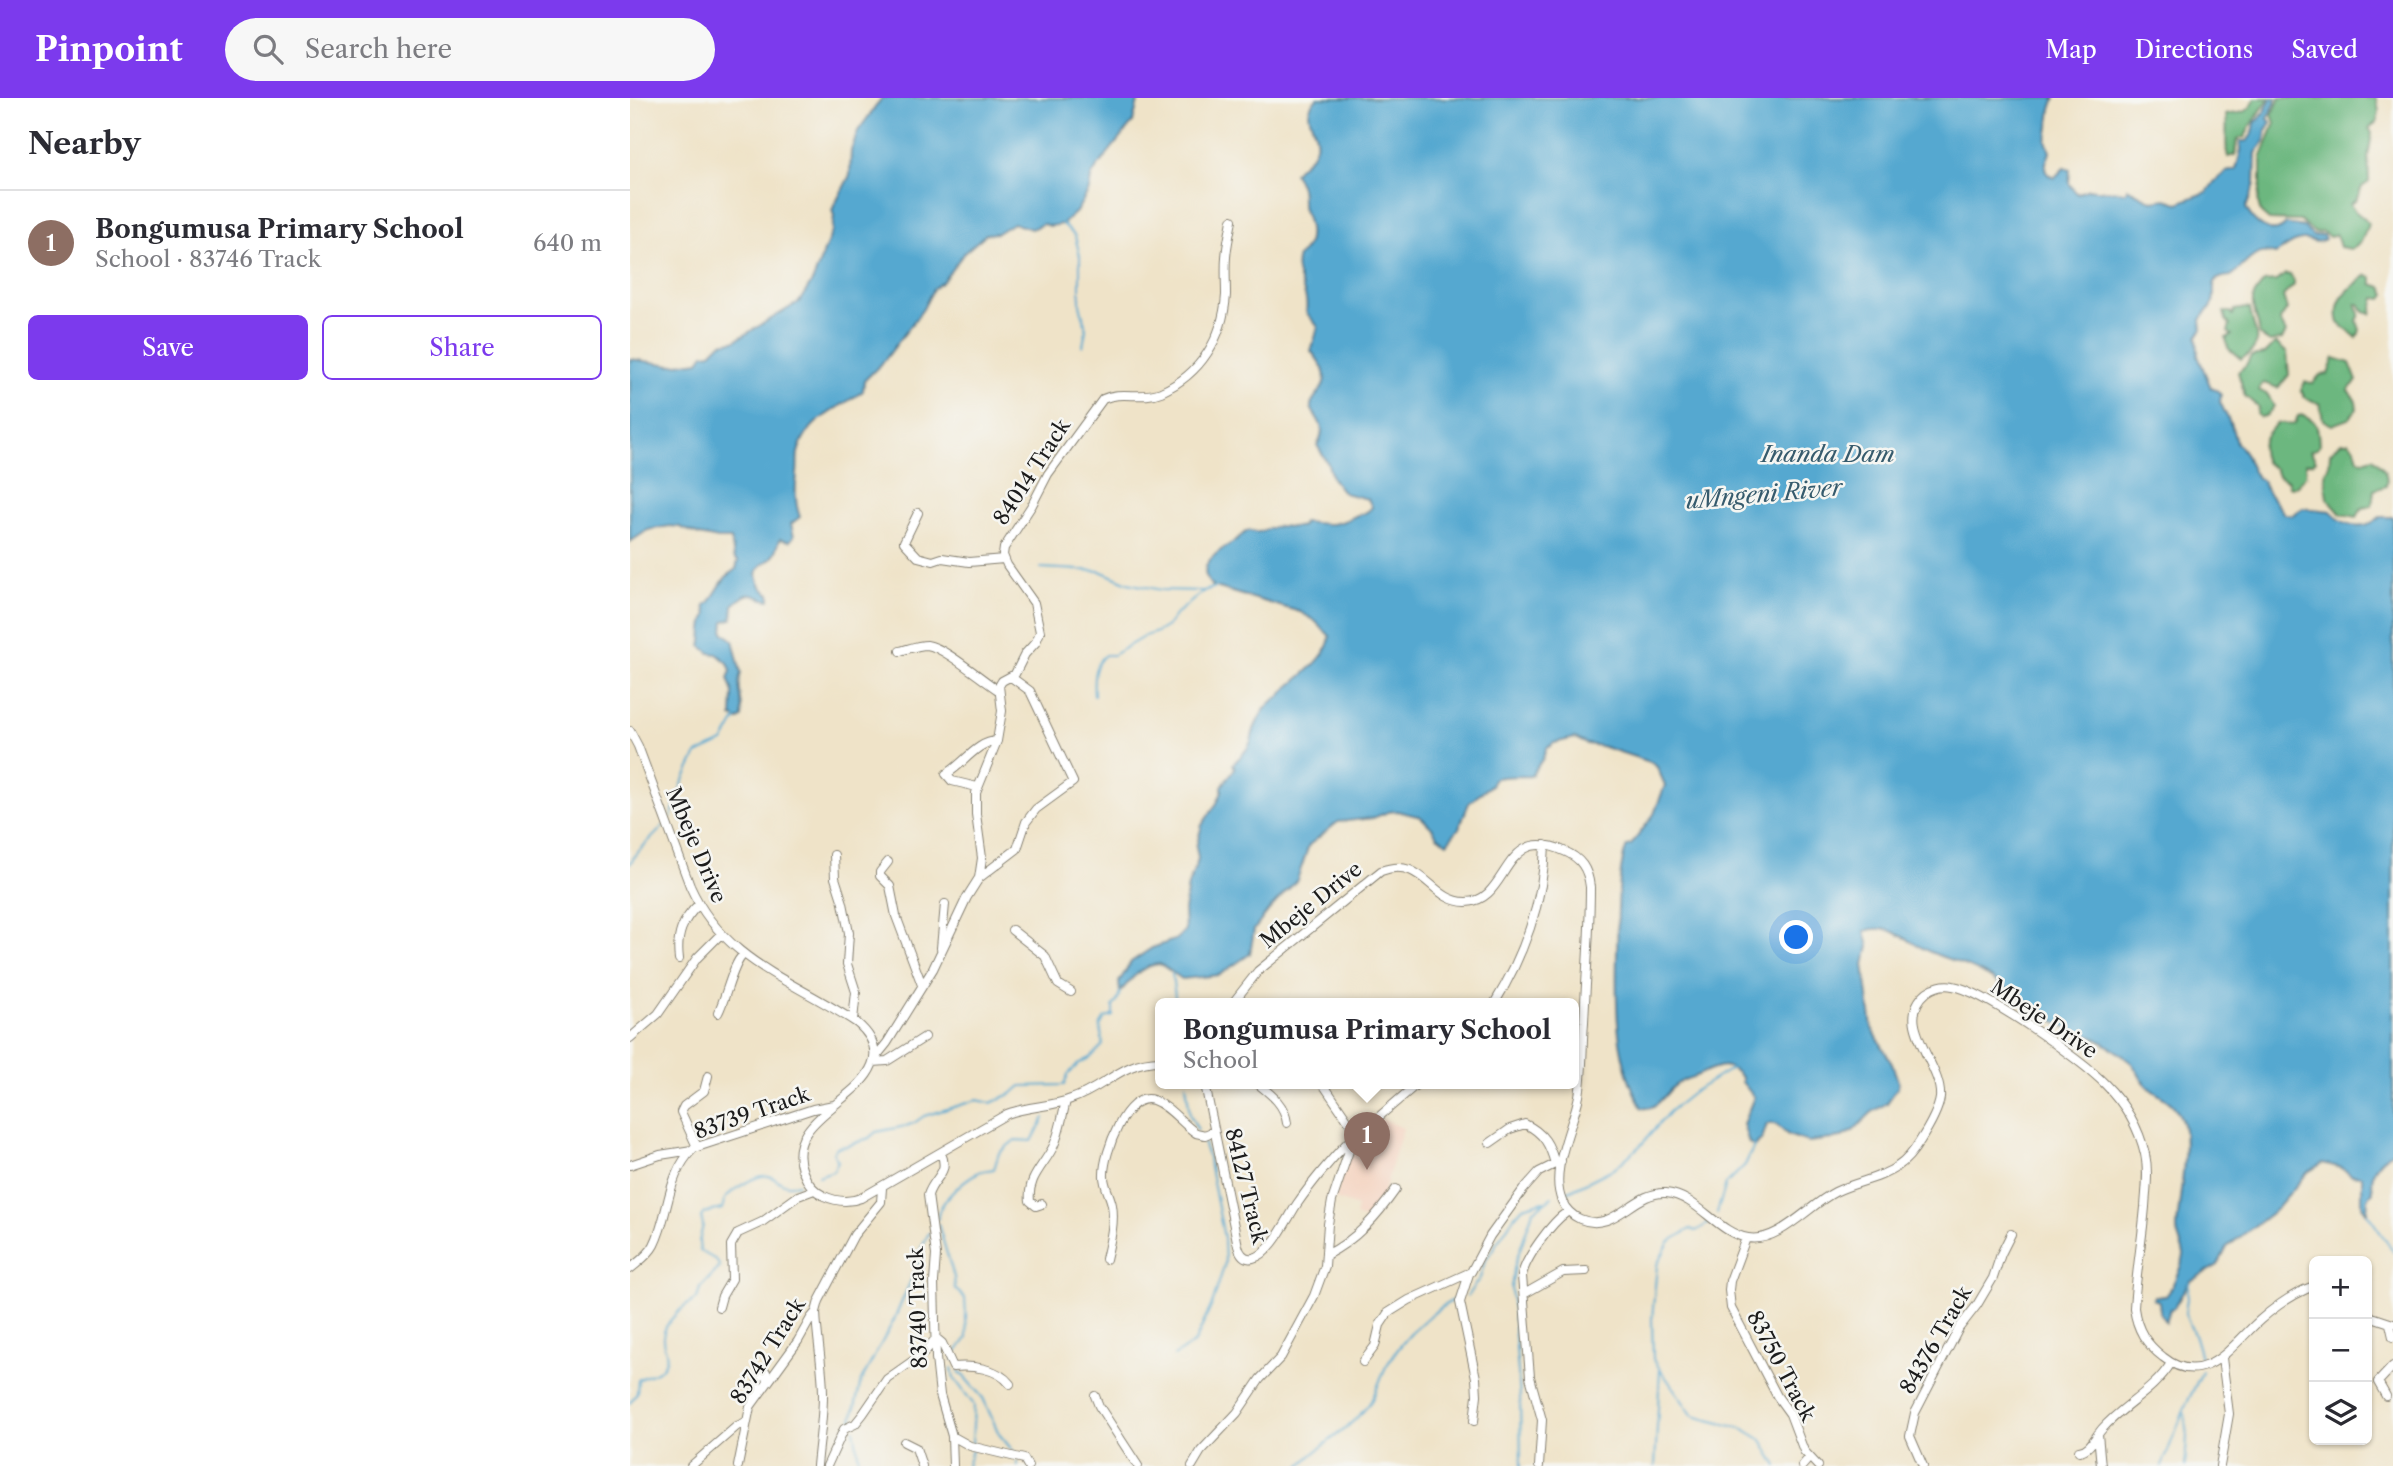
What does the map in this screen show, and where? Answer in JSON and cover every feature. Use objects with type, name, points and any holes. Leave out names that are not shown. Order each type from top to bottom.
[{"type":"street","name":"84014 Track","points":[[998,690],[1000,683],[1011,677],[1036,642],[1039,626],[1030,595],[1004,559],[1004,548],[1035,501],[1044,480],[1103,399],[1114,395],[1150,395],[1163,391],[1186,376],[1211,349],[1223,319],[1227,247],[1232,220]]},
{"type":"street","points":[[918,513],[904,542],[918,556],[933,561],[942,558],[969,562],[1004,559]]},
{"type":"street","points":[[900,651],[920,646],[934,647],[952,656],[998,690],[1002,711],[997,741],[977,787],[976,814],[982,858],[979,878]]},
{"type":"street","points":[[1011,677],[1030,691],[1073,782],[1036,809],[1026,822],[1017,849],[979,878],[967,897],[940,955],[887,1044],[861,1081],[811,1127],[801,1147],[801,1167],[814,1190],[828,1198],[848,1202],[882,1188],[1007,1114],[1028,1107],[1066,1101],[1091,1090],[1130,1066],[1155,1061]]},
{"type":"street","name":"Mbeje Drive","points":[[630,731],[638,746],[684,872],[699,904],[721,934],[743,955],[853,1020],[871,1038],[874,1060]]},
{"type":"street","points":[[977,787],[953,781],[946,775],[982,746],[997,741]]},
{"type":"street","points":[[1497,998],[1528,934],[1543,877],[1545,845],[1566,851],[1583,863],[1590,887],[1580,1085],[1570,1131],[1558,1162],[1558,1184],[1562,1203],[1567,1212],[1587,1222],[1602,1223],[1647,1197],[1661,1193],[1670,1194],[1696,1206],[1733,1234],[1746,1238]]},
{"type":"street","name":"Mbeje Drive","points":[[1236,998],[1265,965],[1381,871],[1395,867],[1411,870],[1452,899],[1468,902],[1488,895],[1507,864],[1518,853],[1534,846],[1545,845]]},
{"type":"street","points":[[834,855],[835,878],[849,933],[847,964],[856,992],[852,1006],[853,1020]]},
{"type":"street","points":[[888,862],[880,876],[890,886],[895,916],[922,985]]},
{"type":"street","points":[[679,959],[681,928],[699,904]]},
{"type":"street","points":[[940,955],[945,904]]},
{"type":"street","points":[[1012,930],[1045,956],[1058,984],[1071,992]]},
{"type":"street","points":[[630,1038],[659,1014],[697,958],[721,934]]},
{"type":"street","points":[[718,1013],[737,960],[743,955]]},
{"type":"street","name":"Mbeje Drive","points":[[1746,1238],[1761,1239],[1774,1234],[1832,1193],[1891,1170],[1910,1155],[1921,1140],[1940,1098],[1936,1073],[1916,1031],[1915,1011],[1926,993],[1939,986],[1952,986],[1995,1005],[2080,1062],[2106,1084],[2128,1112],[2140,1136],[2148,1173],[2136,1281],[2136,1321],[2141,1334],[2151,1347],[2171,1363]]},
{"type":"street","points":[[874,1060],[887,1061],[925,1037]]},
{"type":"street","points":[[630,1166],[660,1155],[695,1149],[681,1112],[684,1106],[704,1091],[708,1076]]},
{"type":"street","name":"84127 Track","points":[[1206,1089],[1242,1256],[1252,1259],[1270,1246],[1305,1194],[1355,1136]]},
{"type":"street","points":[[1264,1089],[1285,1110],[1287,1123]]},
{"type":"street","points":[[1326,1089],[1355,1136]]},
{"type":"street","points":[[1192,1466],[1201,1451],[1237,1413],[1260,1380],[1281,1357],[1319,1284],[1326,1255],[1329,1216],[1355,1136],[1412,1089]]},
{"type":"street","points":[[1106,1258],[1111,1237],[1112,1211],[1104,1182],[1104,1171],[1115,1133],[1131,1107],[1141,1100],[1153,1100],[1196,1133],[1205,1135],[1214,1132]]},
{"type":"street","points":[[1042,1205],[1036,1206],[1030,1202],[1031,1185],[1037,1169],[1054,1144],[1066,1101]]},
{"type":"street","name":"83739 Track","points":[[630,1269],[654,1245],[673,1180],[680,1166],[695,1149],[813,1109],[834,1105]]},
{"type":"street","points":[[1490,1143],[1510,1129],[1525,1124],[1546,1139],[1558,1162]]},
{"type":"street","name":"83740 Track","points":[[941,1153],[944,1170],[928,1195],[936,1255],[934,1282],[940,1395],[952,1436],[953,1466]]},
{"type":"street","points":[[1474,1421],[1476,1378],[1460,1302],[1469,1274],[1490,1236],[1523,1190],[1539,1172],[1558,1162]]},
{"type":"street","name":"83742 Track","points":[[738,1466],[746,1422],[753,1403],[799,1341],[854,1236],[881,1202],[882,1188]]},
{"type":"street","points":[[1326,1255],[1370,1223],[1396,1189]]},
{"type":"street","points":[[719,1307],[733,1276],[731,1245],[738,1233],[762,1222],[798,1196],[814,1190]]},
{"type":"street","points":[[1539,1466],[1542,1420],[1530,1377],[1522,1276],[1524,1266],[1555,1223],[1567,1212]]},
{"type":"street","name":"84376 Track","points":[[1923,1466],[1910,1436],[1915,1413],[1959,1328],[1993,1278],[2011,1234]]},
{"type":"street","name":"83750 Track","points":[[1746,1238],[1730,1281],[1731,1308],[1777,1396],[1790,1414],[1801,1444],[1809,1458],[1818,1466]]},
{"type":"street","points":[[1524,1294],[1563,1272],[1586,1271]]},
{"type":"street","points":[[1363,1362],[1375,1346],[1380,1325],[1393,1309],[1469,1274]]},
{"type":"street","points":[[2079,1451],[2088,1448],[2098,1434],[2158,1380],[2171,1363],[2194,1369],[2205,1367],[2222,1358],[2262,1318],[2282,1303],[2309,1289]]},
{"type":"street","points":[[816,1312],[823,1395],[822,1435],[817,1466]]},
{"type":"street","points":[[2372,1317],[2392,1324],[2393,1337]]},
{"type":"street","points":[[827,1466],[844,1429],[863,1415],[887,1379],[924,1353],[936,1338],[945,1349],[953,1367],[968,1366],[990,1371],[1003,1376],[1010,1384]]},
{"type":"street","points":[[2220,1466],[2229,1414],[2222,1358]]},
{"type":"street","points":[[2386,1396],[2378,1382],[2393,1366]]},
{"type":"street","points":[[753,1403],[761,1371],[766,1371],[768,1382]]},
{"type":"street","points":[[1095,1396],[1138,1466]]},
{"type":"street","points":[[691,1466],[737,1426],[746,1422]]},
{"type":"street","points":[[2098,1434],[2101,1466]]},
{"type":"street","points":[[952,1436],[970,1447],[1024,1459],[1028,1466]]},
{"type":"street","points":[[904,1442],[916,1448],[922,1466]]},
{"type":"street","points":[[1802,1466],[1809,1458]]},
{"type":"shaded area","points":[[1382,1119],[1403,1128],[1377,1214],[1370,1221],[1355,1216],[1357,1207],[1335,1199],[1353,1141]]},
{"type":"green space","points":[[2255,98],[2269,98],[2245,137],[2237,139],[2235,155],[2228,157],[2226,115],[2247,110]]},
{"type":"green space","points":[[2280,98],[2376,98],[2379,110],[2377,122],[2369,128],[2372,133],[2368,157],[2369,182],[2350,204],[2368,224],[2361,242],[2351,249],[2340,247],[2336,234],[2330,237],[2322,232],[2315,233],[2300,221],[2269,220],[2261,213],[2258,202],[2261,158],[2275,123],[2272,115]]},
{"type":"green space","points":[[2286,274],[2290,275],[2294,285],[2283,296],[2287,309],[2280,320],[2286,333],[2282,339],[2270,342],[2259,335],[2254,296],[2264,282],[2277,281]]},
{"type":"green space","points":[[2367,275],[2372,278],[2372,284],[2382,287],[2386,295],[2383,299],[2375,298],[2371,314],[2364,312],[2359,304],[2356,304],[2360,314],[2357,321],[2360,330],[2357,338],[2339,323],[2338,307],[2344,295]]},
{"type":"green space","points":[[2250,309],[2256,332],[2256,343],[2254,349],[2241,359],[2228,348],[2226,338],[2232,335],[2228,332],[2230,324],[2224,312],[2231,312],[2233,315],[2235,310]]},
{"type":"green space","points":[[2276,343],[2287,353],[2289,375],[2278,388],[2264,383],[2260,386],[2259,390],[2268,395],[2274,406],[2267,416],[2260,417],[2257,415],[2258,407],[2245,396],[2238,372],[2251,356],[2264,354]]},
{"type":"green space","points":[[2334,358],[2350,363],[2357,381],[2348,390],[2356,401],[2357,409],[2348,419],[2332,425],[2323,420],[2320,404],[2304,397],[2301,390],[2305,382],[2313,383],[2320,375],[2328,374]]},
{"type":"green space","points":[[2303,415],[2315,423],[2319,445],[2310,451],[2316,460],[2306,463],[2306,474],[2297,486],[2289,487],[2288,481],[2278,476],[2275,469],[2265,462],[2262,445],[2276,424],[2293,424],[2298,416]]},
{"type":"green space","points":[[2341,442],[2349,442],[2355,448],[2358,459],[2363,461],[2373,458],[2387,477],[2386,486],[2374,490],[2372,506],[2362,508],[2357,517],[2341,514],[2327,498],[2325,472],[2329,467],[2330,453]]},
{"type":"water","points":[[882,98],[1139,98],[1133,122],[1097,167],[1091,177],[1089,190],[1076,212],[1063,224],[1043,224],[1031,229],[1013,223],[997,233],[986,234],[964,253],[943,281],[933,289],[923,309],[884,361],[864,381],[863,391],[815,423],[802,441],[798,453],[796,496],[800,517],[791,524],[794,536],[790,541],[780,539],[773,557],[761,566],[757,574],[761,586],[770,594],[770,600],[745,596],[733,605],[732,619],[724,621],[723,632],[733,640],[741,673],[739,684],[742,718],[739,720],[732,717],[733,693],[728,678],[731,671],[728,663],[701,646],[707,615],[705,605],[725,578],[736,569],[738,561],[734,557],[731,539],[699,535],[670,526],[648,530],[630,542],[630,359],[671,365],[699,361],[704,354],[711,353],[721,343],[734,341],[799,302],[813,280],[832,231],[832,210],[850,175],[851,151],[858,131]]},
{"type":"water","name":"Inanda Dam","points":[[1317,98],[2056,98],[2051,108],[2046,140],[2050,152],[2045,169],[2049,175],[2054,178],[2064,168],[2070,170],[2069,183],[2077,194],[2088,189],[2126,192],[2127,188],[2152,201],[2166,199],[2178,203],[2207,192],[2226,172],[2236,170],[2241,150],[2240,141],[2247,141],[2271,98],[2277,98],[2268,119],[2271,122],[2266,130],[2265,141],[2256,153],[2255,184],[2246,208],[2253,219],[2269,230],[2281,228],[2286,224],[2304,227],[2313,236],[2323,235],[2325,239],[2319,242],[2298,241],[2275,254],[2255,255],[2231,276],[2217,279],[2211,308],[2201,320],[2202,329],[2197,337],[2198,356],[2211,388],[2221,395],[2220,402],[2236,443],[2244,451],[2254,473],[2284,514],[2292,515],[2303,508],[2331,511],[2342,521],[2354,525],[2368,524],[2380,517],[2393,517],[2393,1152],[2375,1168],[2373,1192],[2368,1198],[2367,1213],[2362,1206],[2362,1176],[2351,1175],[2342,1168],[2323,1163],[2308,1172],[2275,1210],[2227,1247],[2218,1265],[2189,1282],[2174,1308],[2170,1309],[2166,1322],[2160,1313],[2159,1301],[2153,1299],[2154,1296],[2166,1296],[2184,1257],[2177,1229],[2185,1141],[2184,1128],[2177,1111],[2170,1102],[2147,1086],[2129,1060],[2105,1044],[2063,1026],[1982,973],[1882,929],[1865,931],[1869,947],[1864,964],[1872,1028],[1892,1064],[1898,1087],[1887,1103],[1871,1113],[1853,1131],[1840,1138],[1808,1142],[1788,1135],[1776,1124],[1767,1124],[1762,1139],[1754,1146],[1749,1143],[1743,1124],[1754,1097],[1737,1072],[1722,1066],[1682,1081],[1653,1107],[1642,1108],[1626,1070],[1619,1031],[1619,890],[1627,846],[1631,845],[1654,814],[1665,785],[1657,767],[1650,762],[1575,738],[1554,743],[1546,749],[1531,776],[1493,779],[1492,784],[1469,803],[1459,828],[1447,843],[1437,836],[1421,817],[1397,811],[1373,818],[1338,822],[1309,845],[1297,880],[1254,930],[1250,954],[1219,975],[1182,979],[1160,964],[1153,965],[1137,974],[1120,992],[1119,982],[1131,962],[1152,948],[1177,939],[1185,930],[1184,910],[1188,885],[1196,867],[1196,847],[1202,825],[1217,803],[1222,786],[1235,768],[1233,764],[1250,744],[1263,712],[1318,661],[1329,643],[1330,636],[1314,620],[1300,612],[1212,586],[1207,579],[1206,566],[1215,554],[1247,531],[1258,532],[1280,526],[1299,527],[1303,522],[1333,524],[1365,513],[1372,507],[1368,499],[1344,493],[1332,478],[1328,464],[1317,445],[1322,431],[1311,405],[1323,385],[1325,375],[1311,351],[1318,327],[1306,312],[1307,304],[1297,271],[1298,256],[1306,248],[1309,233],[1302,208],[1301,188],[1294,173],[1316,146],[1309,110]]},
{"type":"waterway","points":[[1063,224],[1075,236],[1080,256],[1080,304],[1086,329],[1083,346]]},
{"type":"waterway","points":[[1041,568],[1100,571],[1128,583],[1161,590],[1203,591],[1217,587]]},
{"type":"waterway","points":[[1094,695],[1095,673],[1098,663],[1105,655],[1113,655],[1167,626],[1176,614],[1203,592]]},
{"type":"waterway","points":[[671,817],[682,784],[697,754],[723,742],[737,718]]},
{"type":"waterway","points":[[630,864],[663,826]]},
{"type":"waterway","points":[[1172,974],[1175,998]]},
{"type":"waterway","points":[[818,1176],[833,1171],[838,1161],[833,1153],[837,1147],[869,1138],[876,1132],[906,1126],[924,1116],[977,1100],[991,1103],[1013,1093],[1021,1086],[1064,1085],[1068,1075],[1078,1064],[1091,1057],[1103,1045],[1100,1026],[1105,1018],[1113,1016],[1113,1006],[1120,992]]},
{"type":"waterway","points":[[1565,1193],[1615,1168],[1642,1144],[1669,1112],[1695,1091],[1732,1068]]},
{"type":"waterway","points":[[1187,1089],[1190,1115],[1198,1130]]},
{"type":"waterway","points":[[938,1219],[941,1207],[958,1186],[979,1172],[994,1169],[999,1153],[1015,1140],[1032,1141],[1044,1118]]},
{"type":"waterway","points":[[1174,1356],[1195,1342],[1213,1302],[1225,1263],[1224,1238],[1202,1139]]},
{"type":"waterway","points":[[1717,1213],[1726,1184],[1745,1165],[1754,1146]]},
{"type":"waterway","points":[[630,1403],[637,1393],[638,1380],[657,1372],[665,1363],[667,1356],[663,1337],[667,1326],[680,1310],[697,1299],[700,1288],[720,1267],[716,1260],[700,1251],[703,1225],[701,1217],[704,1213],[722,1209],[724,1200],[738,1187],[758,1177],[768,1176],[785,1184],[798,1184]]},
{"type":"waterway","points":[[1521,1466],[1520,1397],[1511,1287],[1515,1264],[1533,1211],[1552,1197]]},
{"type":"waterway","points":[[1467,1296],[1480,1278],[1485,1261],[1514,1217],[1523,1207],[1544,1201]]},
{"type":"waterway","points":[[2367,1213],[2393,1251]]},
{"type":"waterway","points":[[1709,1223],[1696,1231],[1690,1229],[1669,1242],[1657,1265],[1652,1319],[1653,1359],[1693,1416],[1744,1429],[1762,1440],[1777,1466]]},
{"type":"waterway","points":[[938,1224],[955,1289],[965,1298],[967,1338],[954,1360]]},
{"type":"waterway","points":[[852,1420],[861,1381],[894,1320],[929,1233]]},
{"type":"waterway","points":[[2189,1282],[2185,1314],[2202,1361]]},
{"type":"waterway","points":[[1300,1466],[1362,1412],[1372,1400],[1387,1365],[1409,1336],[1436,1311],[1457,1298]]},
{"type":"waterway","points":[[952,1368],[954,1378],[974,1405],[972,1444]]},
{"type":"waterway","points":[[1655,1466],[1660,1369]]},
{"type":"waterway","points":[[959,1371],[983,1398],[999,1434],[1014,1452]]},
{"type":"waterway","points":[[2162,1466],[2202,1372]]},
{"type":"waterway","points":[[2184,1412],[2187,1436],[2185,1466]]},
{"type":"waterway","points":[[854,1429],[860,1466]]},
{"type":"waterway","points":[[967,1466],[972,1450]]},
{"type":"waterway","points":[[1017,1462],[1018,1466]]},
{"type":"place","name":"Bongumusa Primary School","points":[[1367,1170]]},
{"type":"water label","name":"uMngeni River","points":[[1764,494]]}]
